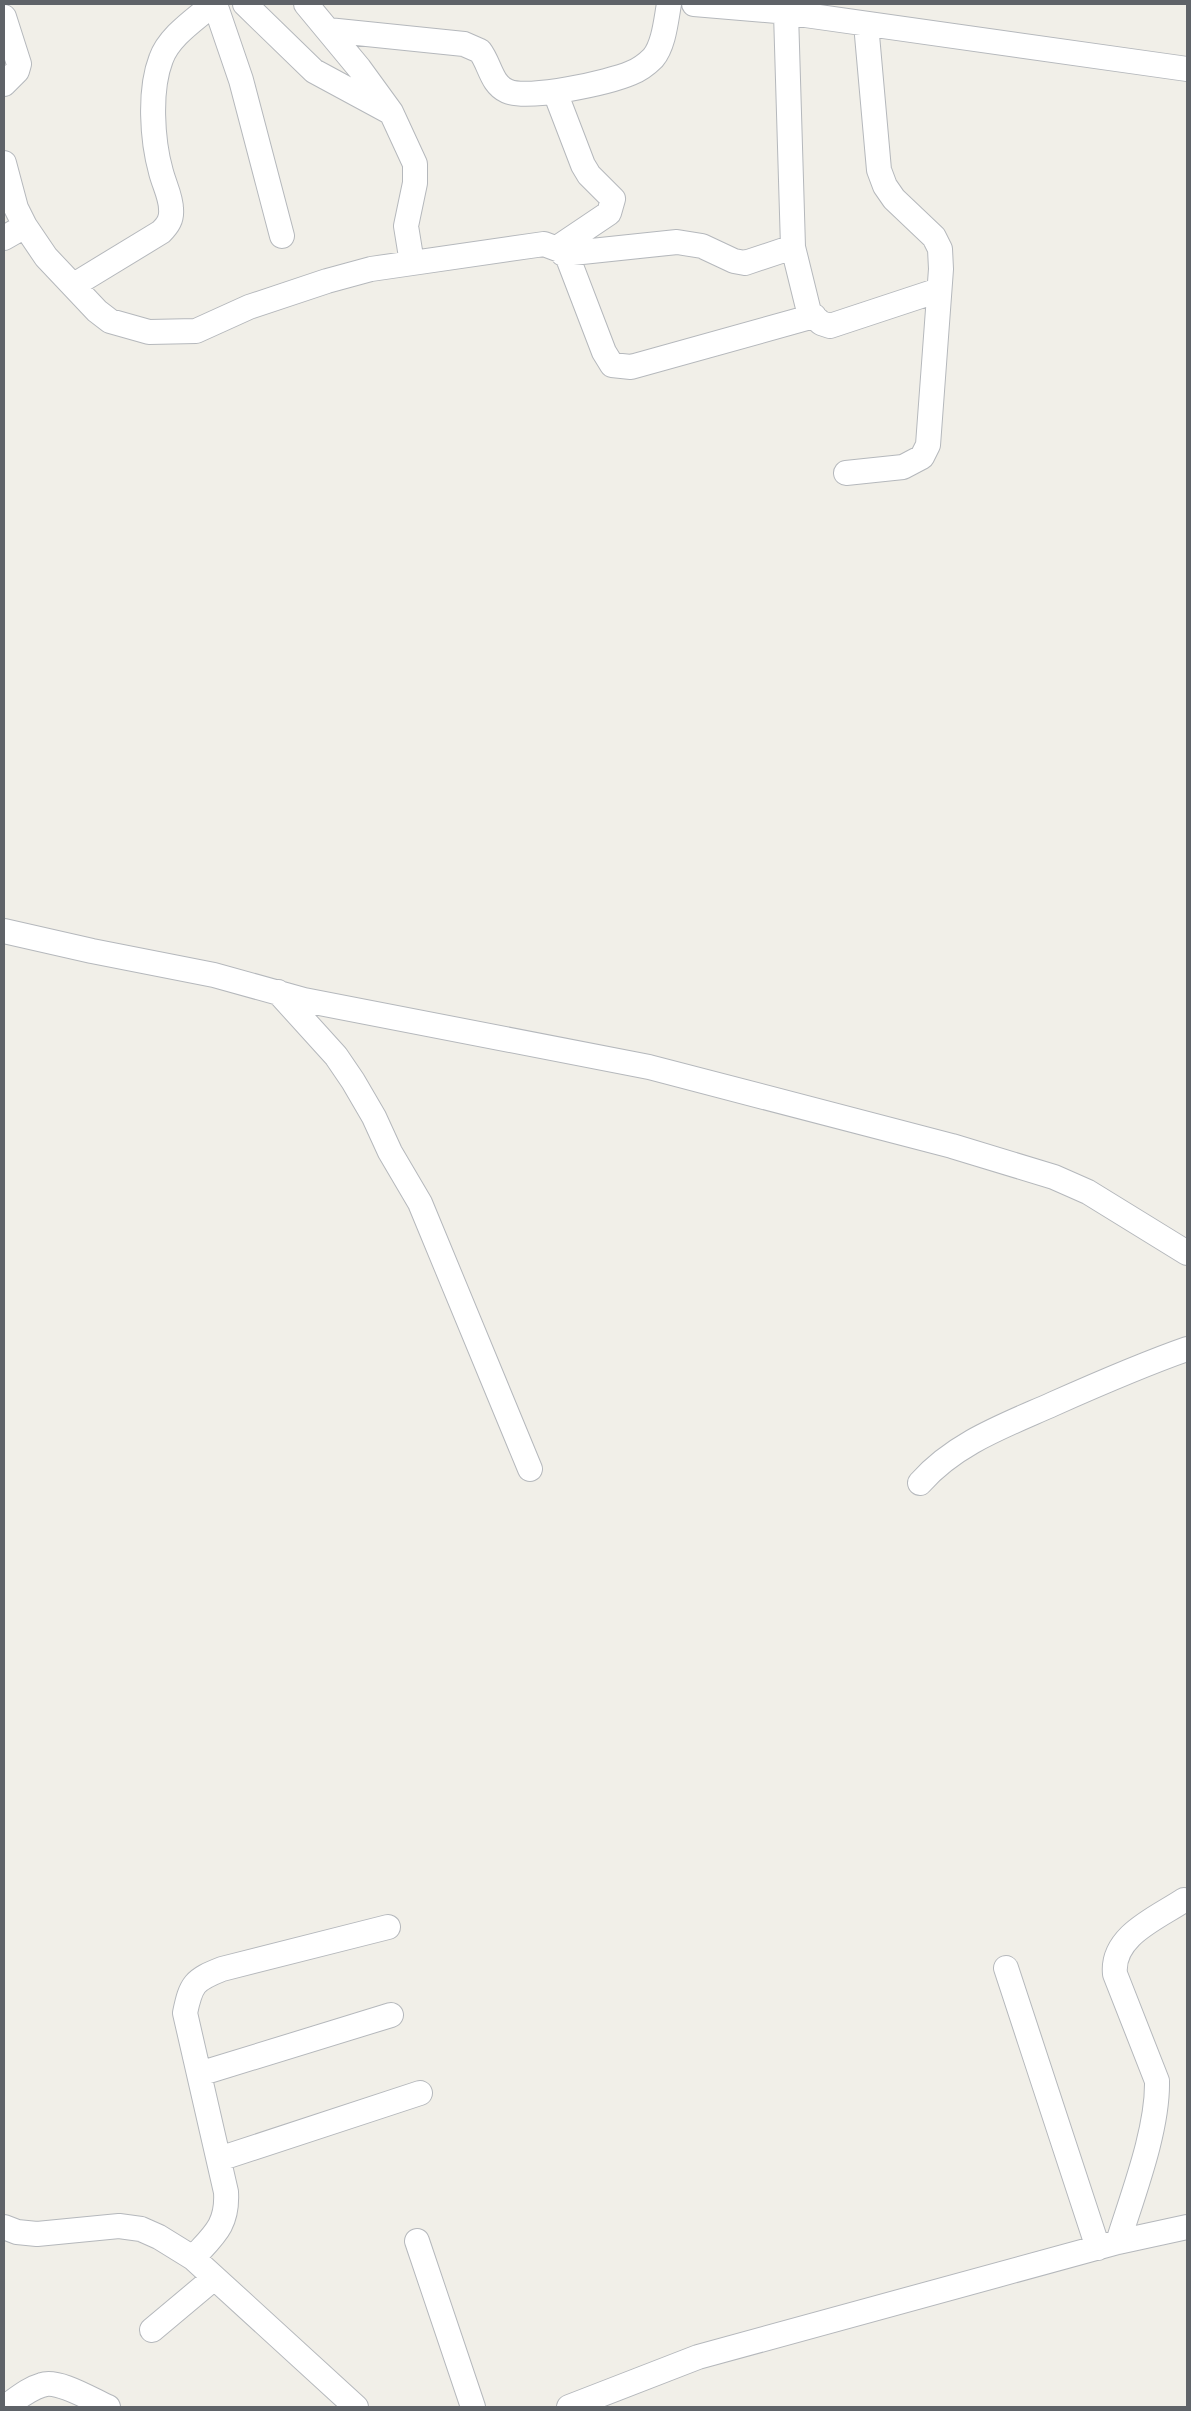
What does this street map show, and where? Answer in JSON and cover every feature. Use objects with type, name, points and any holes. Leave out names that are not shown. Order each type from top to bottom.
[{"type":"street","points":[[74,285],[161,232],[168,225],[171,206],[155,147],[153,124],[156,75],[166,48],[214,4],[241,80],[282,236]]},
{"type":"street","points":[[245,4],[314,71],[390,112]]},
{"type":"street","points":[[306,4],[390,112],[413,159],[416,173],[406,226],[412,263]]},
{"type":"street","points":[[328,30],[464,44],[480,51],[494,80],[507,92],[516,94],[555,92],[630,74],[644,66],[659,50],[670,4]]},
{"type":"street","points":[[694,4],[786,13],[1187,69]]},
{"type":"street","points":[[786,13],[793,247],[810,312],[821,323],[830,326],[939,290]]},
{"type":"street","points":[[4,17],[19,64],[17,71],[4,84]]},
{"type":"street","points":[[846,473],[903,467],[922,457],[928,445],[939,290],[940,249],[934,236],[894,199],[885,186],[879,170],[866,24]]},
{"type":"street","points":[[555,92],[583,165],[589,175],[613,200],[609,213],[560,251]]},
{"type":"street","points":[[4,164],[16,208],[35,244],[97,311],[110,321],[124,327],[149,332],[196,330],[249,307],[327,281],[371,270],[532,245],[544,244],[560,251],[683,242],[702,246],[734,261],[745,262],[793,247]]},
{"type":"street","points":[[4,238],[25,226]]},
{"type":"street","points":[[560,251],[576,278],[604,352],[612,365],[621,368],[814,316]]},
{"type":"street","points":[[4,931],[92,951],[214,975],[278,992],[650,1067],[952,1146],[1054,1177],[1088,1192],[1187,1253]]},
{"type":"street","points":[[278,992],[336,1056],[353,1081],[374,1117],[390,1152],[420,1203],[530,1469]]},
{"type":"street","points":[[920,1483],[934,1467],[954,1453],[997,1430],[1144,1364],[1187,1349]]},
{"type":"street","points":[[1108,2245],[1144,2156],[1158,2098],[1157,2081],[1116,1974],[1114,1963],[1119,1948],[1128,1938],[1184,1900]]},
{"type":"street","points":[[193,2258],[220,2228],[227,2211],[226,2192],[219,2159],[185,2013],[190,1990],[204,1976],[222,1968],[388,1927]]},
{"type":"street","points":[[1006,1968],[1108,2245]]},
{"type":"street","points":[[199,2074],[391,2015]]},
{"type":"street","points":[[219,2159],[420,2093]]},
{"type":"street","points":[[4,2227],[17,2232],[37,2234],[119,2226],[141,2229],[165,2240],[193,2258],[356,2407]]},
{"type":"street","points":[[569,2407],[698,2357],[1108,2245],[1187,2227]]},
{"type":"street","points":[[417,2241],[473,2407]]},
{"type":"street","points":[[152,2330],[214,2278]]},
{"type":"street","points":[[6,2407],[31,2389],[44,2384],[58,2385],[108,2407]]}]
